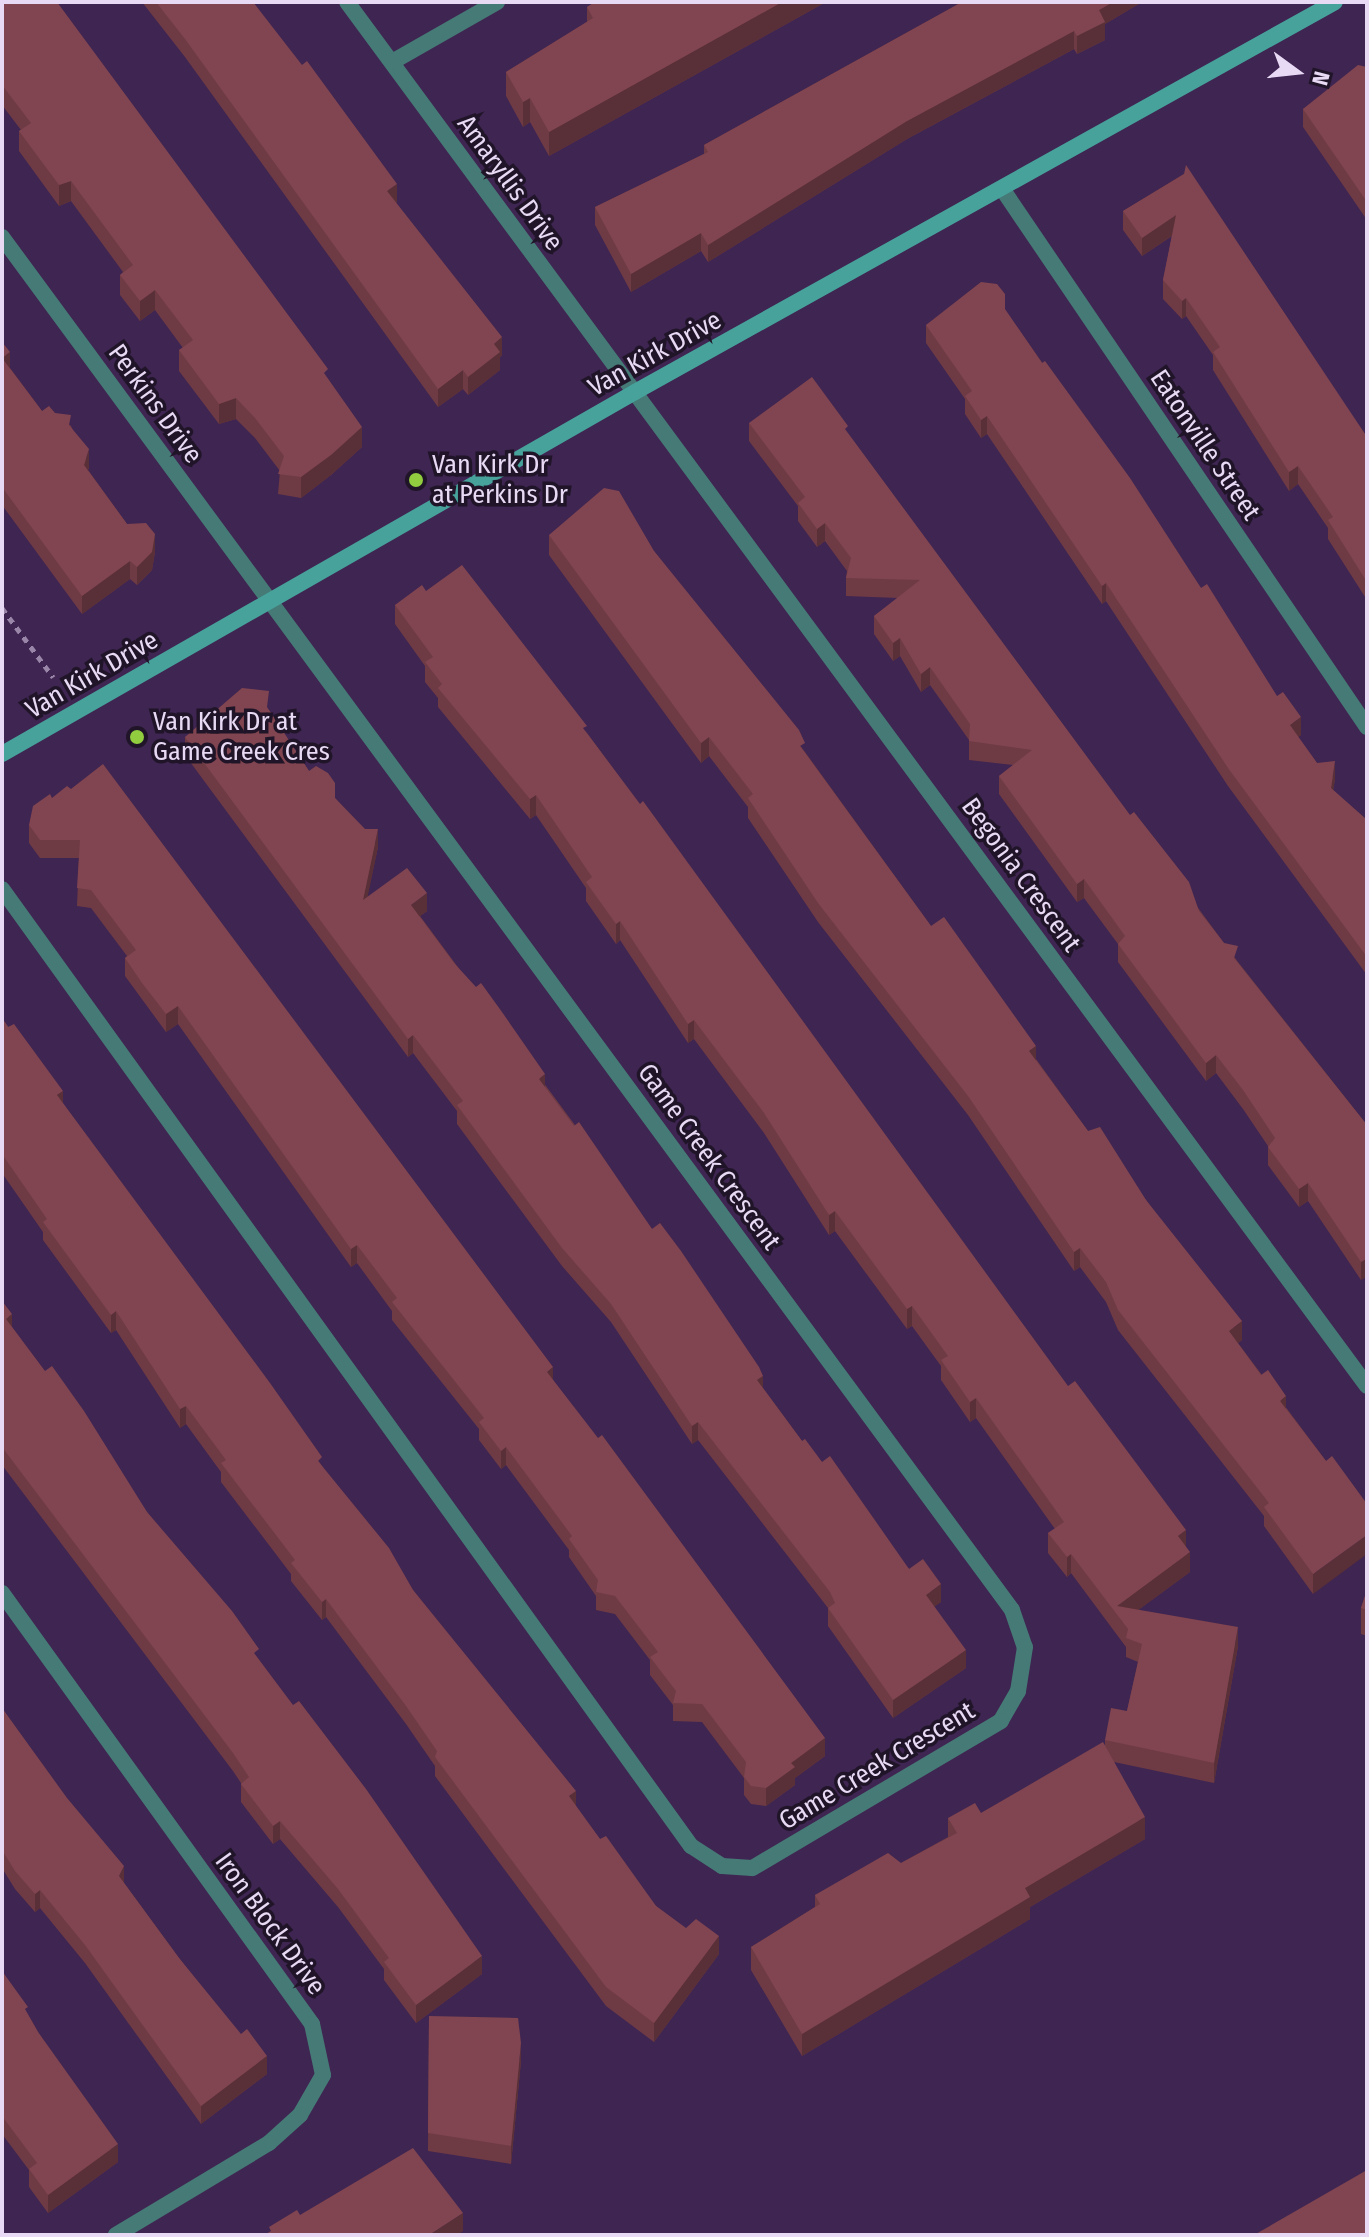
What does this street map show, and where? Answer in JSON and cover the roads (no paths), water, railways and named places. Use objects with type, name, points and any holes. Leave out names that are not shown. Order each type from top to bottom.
[{"type":"street","name":"Amaryllis Drive","points":[[347,2],[635,392]]},
{"type":"street","points":[[392,62],[497,2]]},
{"type":"street","name":"Van Kirk Drive","points":[[2,754],[635,392],[1003,190],[1335,2]]},
{"type":"street","name":"Eatonville Street","points":[[1003,190],[1367,727]]},
{"type":"street","name":"Perkins Drive","points":[[2,237],[269,600]]},
{"type":"street","name":"Begonia Crescent","points":[[635,392],[1367,1386]]},
{"type":"street","name":"Game Creek Crescent","points":[[2,889],[691,1846],[722,1866],[752,1868],[1001,1721],[1018,1691],[1025,1647],[1012,1610],[269,600]]},
{"type":"street","name":"Iron Block Drive","points":[[2,1593],[312,2024],[323,2075],[300,2115],[269,2143],[116,2235]]},
{"type":"place","name":"Van Kirk Dr at Perkins Dr","points":[[416,480]]},
{"type":"place","name":"Van Kirk Dr at Game Creek Cres","points":[[137,737]]}]
